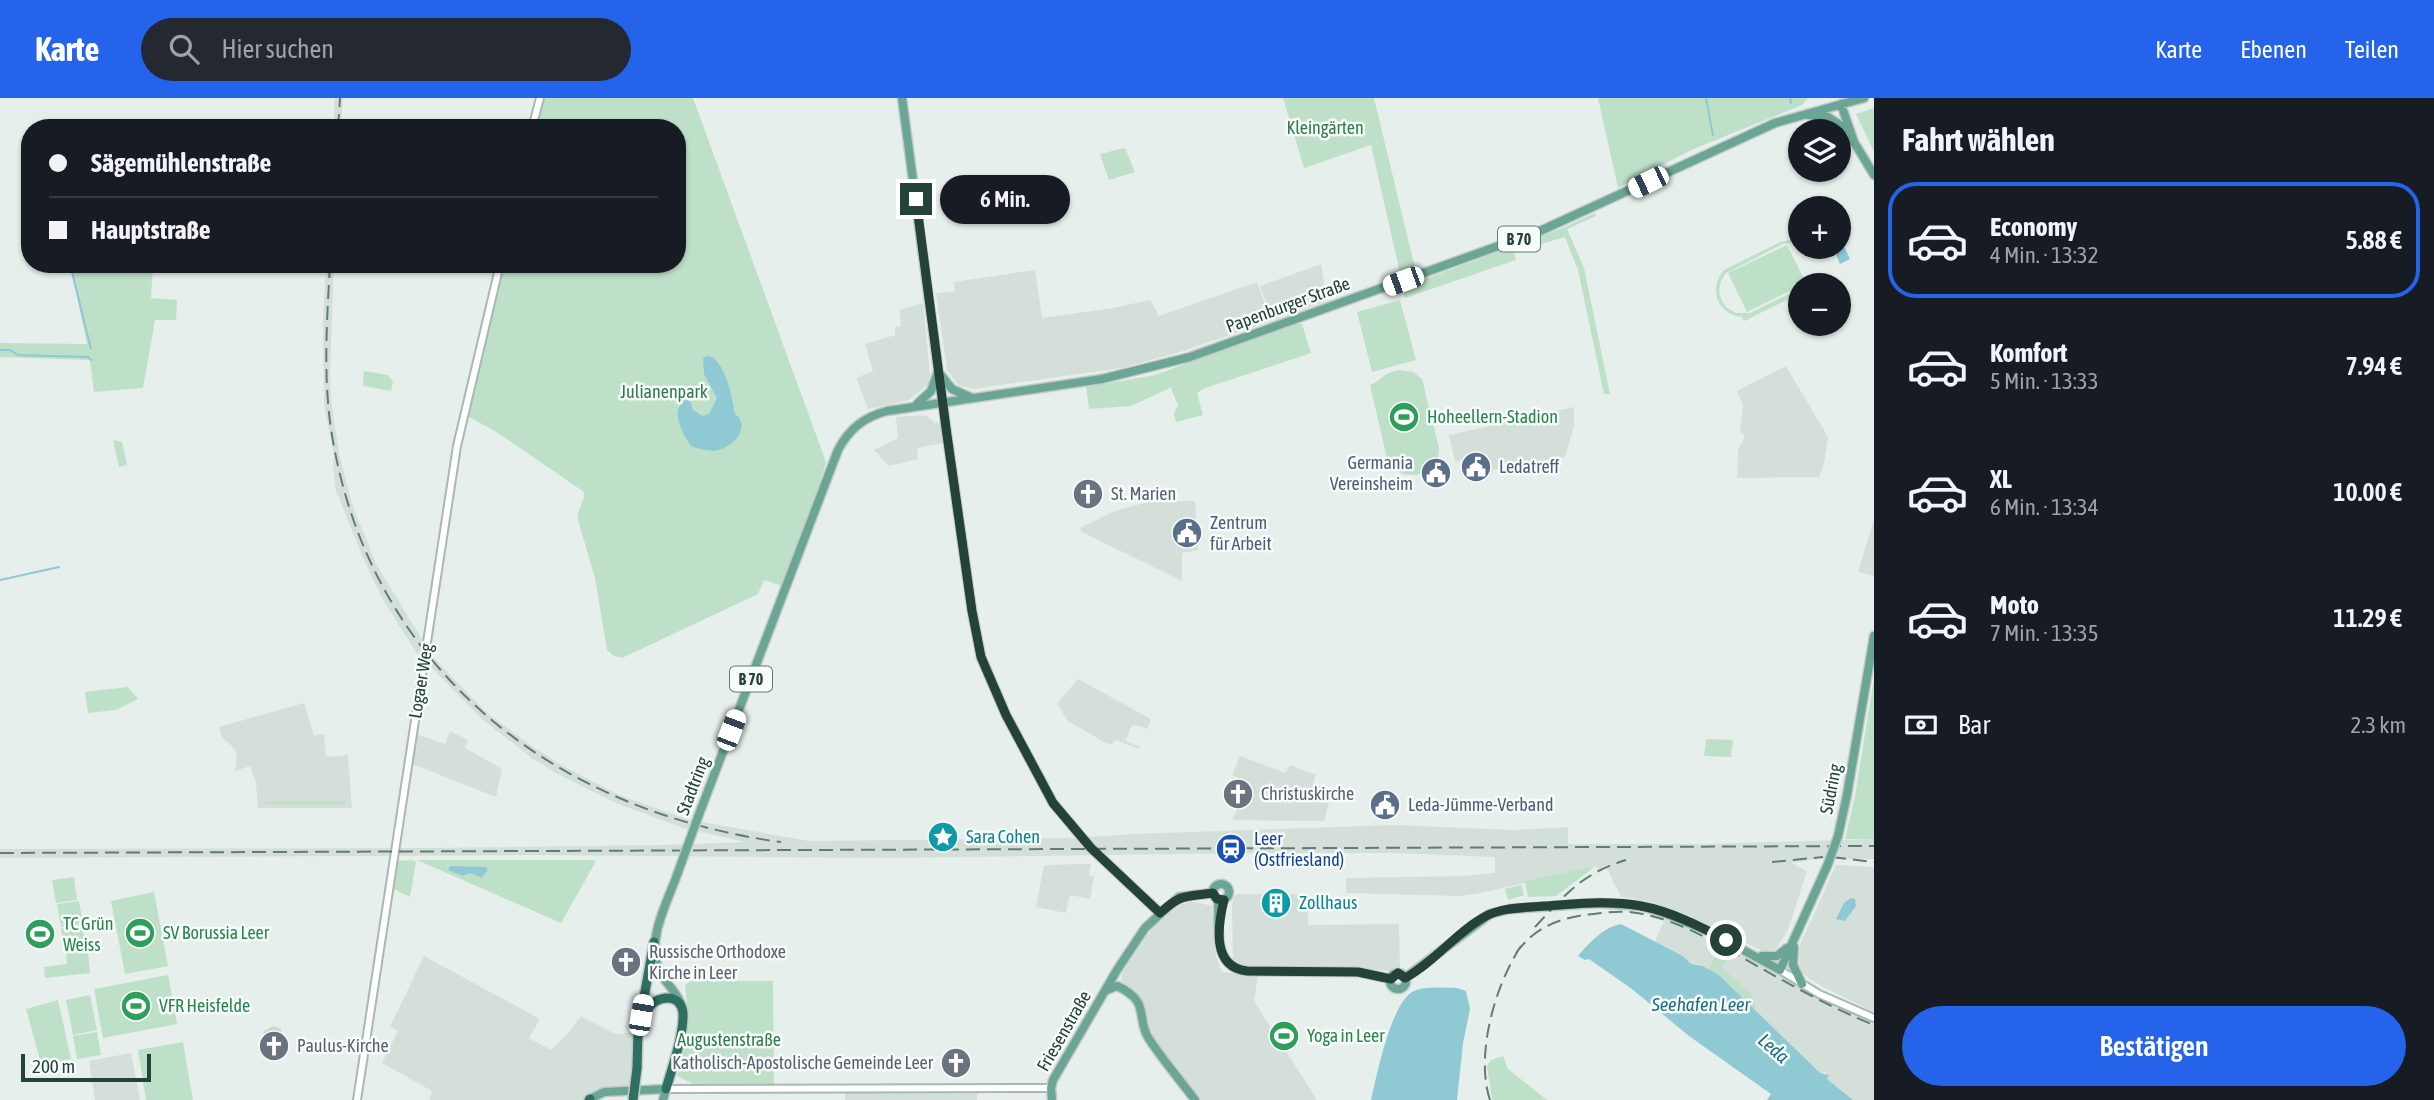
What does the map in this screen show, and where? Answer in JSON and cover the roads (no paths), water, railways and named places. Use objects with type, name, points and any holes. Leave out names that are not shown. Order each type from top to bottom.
[{"type":"highway","name":"Stadtring","points":[[635,1100],[638,1035],[654,942]]},
{"type":"highway","points":[[638,1035],[647,1009],[659,998],[675,1000],[683,1010],[681,1030],[666,1089]]},
{"type":"main road","points":[[902,98],[942,402],[981,657],[1006,715],[1053,803],[1102,859],[1160,913]]},
{"type":"main road","name":"Papenburger Straße","points":[[942,402],[1121,375],[1200,354],[1540,231],[1607,202],[1749,133],[1800,115],[1864,98]]},
{"type":"main road","points":[[1841,104],[1846,119]]},
{"type":"main road","points":[[1800,115],[1831,119]]},
{"type":"main road","points":[[1851,134],[1874,175]]},
{"type":"main road","points":[[939,371],[952,389],[972,398]]},
{"type":"main road","points":[[914,406],[931,391],[939,371]]},
{"type":"main road","name":"Stadtring","points":[[654,942],[698,817],[842,442],[859,422],[871,416],[942,402]]},
{"type":"main road","name":"Südring","points":[[1780,970],[1838,836],[1874,636]]},
{"type":"main road","name":"Friesenstraße","points":[[1052,1100],[1053,1080],[1142,932],[1179,897],[1219,898],[1220,945],[1223,957],[1231,966],[1242,970],[1358,972],[1391,979],[1392,987],[1398,989],[1404,986],[1405,978],[1423,967],[1485,916],[1502,910],[1597,903],[1641,906],[1685,921],[1752,954]]},
{"type":"main road","points":[[1752,954],[1777,956],[1794,941]]},
{"type":"main road","points":[[1794,941],[1793,965],[1801,984]]},
{"type":"main road","points":[[654,942],[656,962],[677,994],[683,1010]]},
{"type":"main road","points":[[1752,954],[1780,970]]},
{"type":"main road","points":[[1115,980],[1139,1004],[1147,1037],[1195,1100]]},
{"type":"main road","points":[[590,1100],[604,1092],[666,1089],[663,1100]]},
{"type":"street","points":[[534,119],[540,98]]},
{"type":"street","name":"Logaer Weg","points":[[357,1100],[456,453],[498,273]]},
{"type":"street","points":[[1780,970],[1801,984],[1874,1018]]},
{"type":"street","points":[[666,1089],[1051,1088]]},
{"type":"water","points":[[713,357],[722,369],[735,414],[742,424],[735,440],[716,451],[691,446],[681,428],[678,415],[678,409],[686,400],[690,401],[693,410],[702,416],[709,414],[717,398],[704,374],[703,358]]},
{"type":"water","points":[[450,866],[486,867],[488,870],[482,878],[470,873],[463,876],[448,870]]},
{"type":"water","points":[[1851,898],[1855,899],[1856,906],[1845,921],[1836,919],[1844,903]]},
{"type":"water","name":"Seehafen Leer","points":[[1621,924],[1683,956],[1691,964],[1703,966],[1720,976],[1820,1073],[1829,1075],[1827,1079],[1853,1100],[1767,1100],[1771,1094],[1689,1036],[1632,989],[1589,959],[1578,956],[1603,932]]},
{"type":"water","points":[[1424,988],[1457,988],[1466,991],[1470,1009],[1463,1043],[1457,1100],[1371,1100],[1386,1041],[1398,1009],[1406,998],[1414,991]]},
{"type":"waterway","points":[[1706,98],[1713,135]]},
{"type":"waterway","points":[[1790,98],[1791,103]]},
{"type":"waterway","points":[[72,273],[91,349]]},
{"type":"waterway","points":[[0,350],[10,350],[18,355],[88,357],[91,360]]},
{"type":"waterway","points":[[0,580],[59,567]]},
{"type":"railway","points":[[339,119],[340,98]]},
{"type":"railway","points":[[330,273],[327,388],[331,429],[351,514],[384,589],[429,656],[483,713],[547,760],[619,798],[697,825],[781,842]]},
{"type":"railway","points":[[0,853],[1874,846]]},
{"type":"railway","points":[[1772,862],[1823,857]]},
{"type":"railway","points":[[1832,857],[1874,862]]},
{"type":"railway","points":[[1535,927],[1575,886],[1597,872],[1626,860]]},
{"type":"railway","points":[[1516,953],[1538,932],[1563,920],[1584,915],[1624,912],[1653,916],[1700,935],[1815,998],[1874,1025]]},
{"type":"railway","points":[[1490,1100],[1485,1062],[1490,1021],[1503,980],[1521,946]]},
{"type":"place","name":"Hoheellern-Stadion","points":[[1404,417]]},
{"type":"place","name":"Ledatreff","points":[[1476,467]]},
{"type":"place","name":"Germania Vereinsheim","points":[[1436,473]]},
{"type":"place","name":"St. Marien","points":[[1088,494]]},
{"type":"place","name":"Zentrum für Arbeit","points":[[1187,533]]},
{"type":"place","name":"Christuskirche","points":[[1238,794]]},
{"type":"place","name":"Leda-Jümme-Verband","points":[[1385,805]]},
{"type":"place","name":"Sara Cohen","points":[[943,837]]},
{"type":"place","name":"Leer (Ostfriesland)","points":[[1231,849]]},
{"type":"place","name":"Zollhaus","points":[[1276,903]]},
{"type":"place","name":"SV Borussia Leer","points":[[140,933]]},
{"type":"place","name":"TC Grün Weiss","points":[[40,934]]},
{"type":"place","name":"Russische Orthodoxe Kirche in Leer","points":[[626,962]]},
{"type":"place","name":"VFR Heisfelde","points":[[136,1006]]},
{"type":"place","name":"Yoga in Leer","points":[[1284,1036]]},
{"type":"place","name":"Paulus-Kirche","points":[[274,1046]]},
{"type":"place","name":"Katholisch-Apostolische Gemeinde Leer","points":[[956,1063]]},
{"type":"park label","name":"Kleingärten","points":[[1325,128]]},
{"type":"park label","name":"Julianenpark","points":[[664,392]]},
{"type":"park label","name":"Augustenstraße","points":[[729,1040]]},
{"type":"water label","name":"Leda","points":[[1774,1048]]}]
